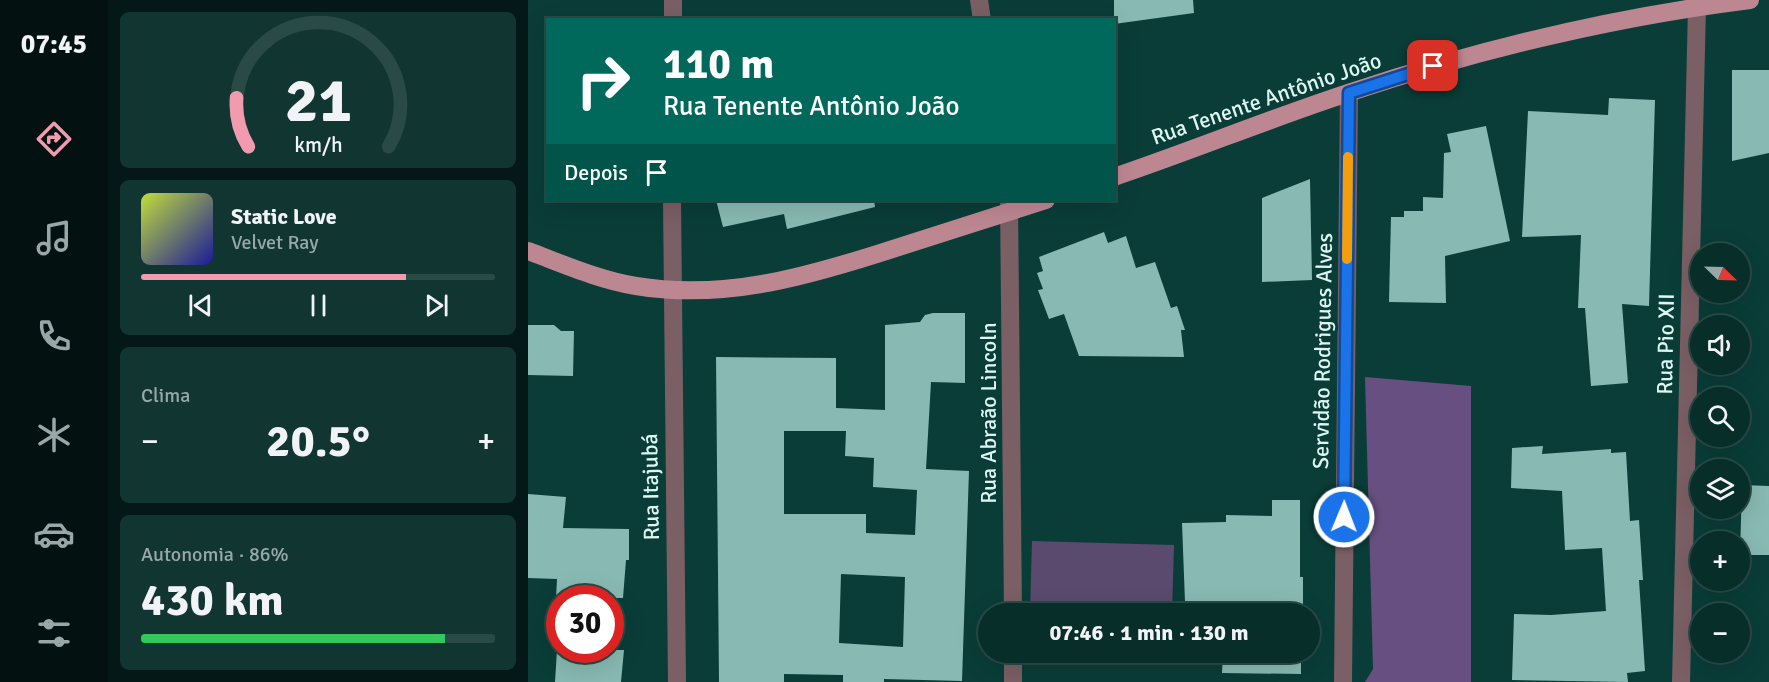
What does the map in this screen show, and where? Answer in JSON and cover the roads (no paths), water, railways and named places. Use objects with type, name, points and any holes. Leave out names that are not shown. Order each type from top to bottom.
[{"type":"main road","name":"Rua Tenente Antônio João","points":[[1116,176],[1349,93],[1454,60],[1563,32],[1697,7],[1750,0]]},
{"type":"main road","points":[[528,251],[593,276],[634,286],[672,291],[711,291],[770,284],[808,275],[1010,205],[1039,201]]},
{"type":"street","points":[[673,0],[673,18]]},
{"type":"street","points":[[979,0],[982,18]]},
{"type":"street","name":"Rua Pio XII","points":[[1681,682],[1697,7]]},
{"type":"street","name":"Servidão Rodrigues Alves","points":[[1342,682],[1349,93]]},
{"type":"street","name":"Rua Itajubá","points":[[672,201],[677,682]]},
{"type":"street","name":"Rua Abraão Lincoln","points":[[1010,205],[1013,603]]},
{"type":"street","points":[[1013,663],[1013,682]]}]
